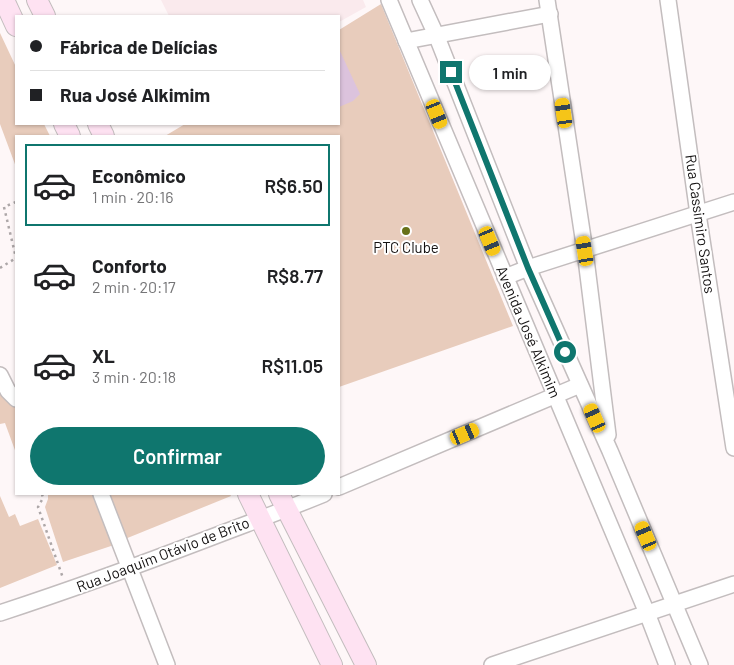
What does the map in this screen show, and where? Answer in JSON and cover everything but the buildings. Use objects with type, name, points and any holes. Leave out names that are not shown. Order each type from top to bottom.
[{"type":"main road","points":[[4,0],[15,24]]},
{"type":"main road","points":[[37,0],[44,15]]},
{"type":"main road","points":[[248,495],[332,665]]},
{"type":"main road","points":[[283,502],[366,665]]},
{"type":"street","name":"Avenida José Alkimim","points":[[389,0],[668,665]]},
{"type":"street","points":[[420,0],[437,37],[528,268],[610,451],[700,665]]},
{"type":"street","name":"Rua Cassimiro Santos","points":[[668,0],[698,214],[734,448]]},
{"type":"street","points":[[406,41],[437,37],[549,7],[585,251],[610,451]]},
{"type":"street","points":[[505,277],[734,202]]},
{"type":"street","points":[[0,375],[8,391],[15,398]]},
{"type":"street","points":[[340,488],[580,385]]},
{"type":"street","points":[[101,495],[167,665]]},
{"type":"street","name":"Rua Joaquim Otávio de Brito","points":[[0,613],[68,591],[260,519],[283,502],[319,495]]},
{"type":"street","points":[[492,665],[734,584]]},
{"type":"path","points":[[15,202],[4,208],[15,254]]},
{"type":"path","points":[[0,268],[15,259]]},
{"type":"path","points":[[42,495],[43,498],[38,507],[68,591]]},
{"type":"shaded area","points":[[161,0],[363,0],[366,7],[340,21],[340,15],[168,15]]},
{"type":"shaded area","name":"PTC Clube","points":[[381,4],[513,326],[340,387],[340,135],[167,135],[183,125],[340,125],[340,29]]},
{"type":"shaded area","points":[[0,33],[15,65],[15,125],[44,125],[50,135],[15,135],[15,164],[0,124]]},
{"type":"shaded area","points":[[340,51],[360,94],[353,101],[340,107]]},
{"type":"shaded area","points":[[0,366],[15,400],[15,450],[5,423],[0,424]]},
{"type":"shaded area","points":[[48,495],[93,495],[114,545],[63,562],[45,507]]},
{"type":"shaded area","points":[[108,495],[231,496],[125,539]]},
{"type":"shaded area","points":[[0,496],[9,517],[15,514],[20,526],[38,519],[57,565],[0,588]]},
{"type":"place","name":"PTC Clube","points":[[406,231]]},
{"type":"route","points":[[451,72],[528,268],[565,352]]}]
